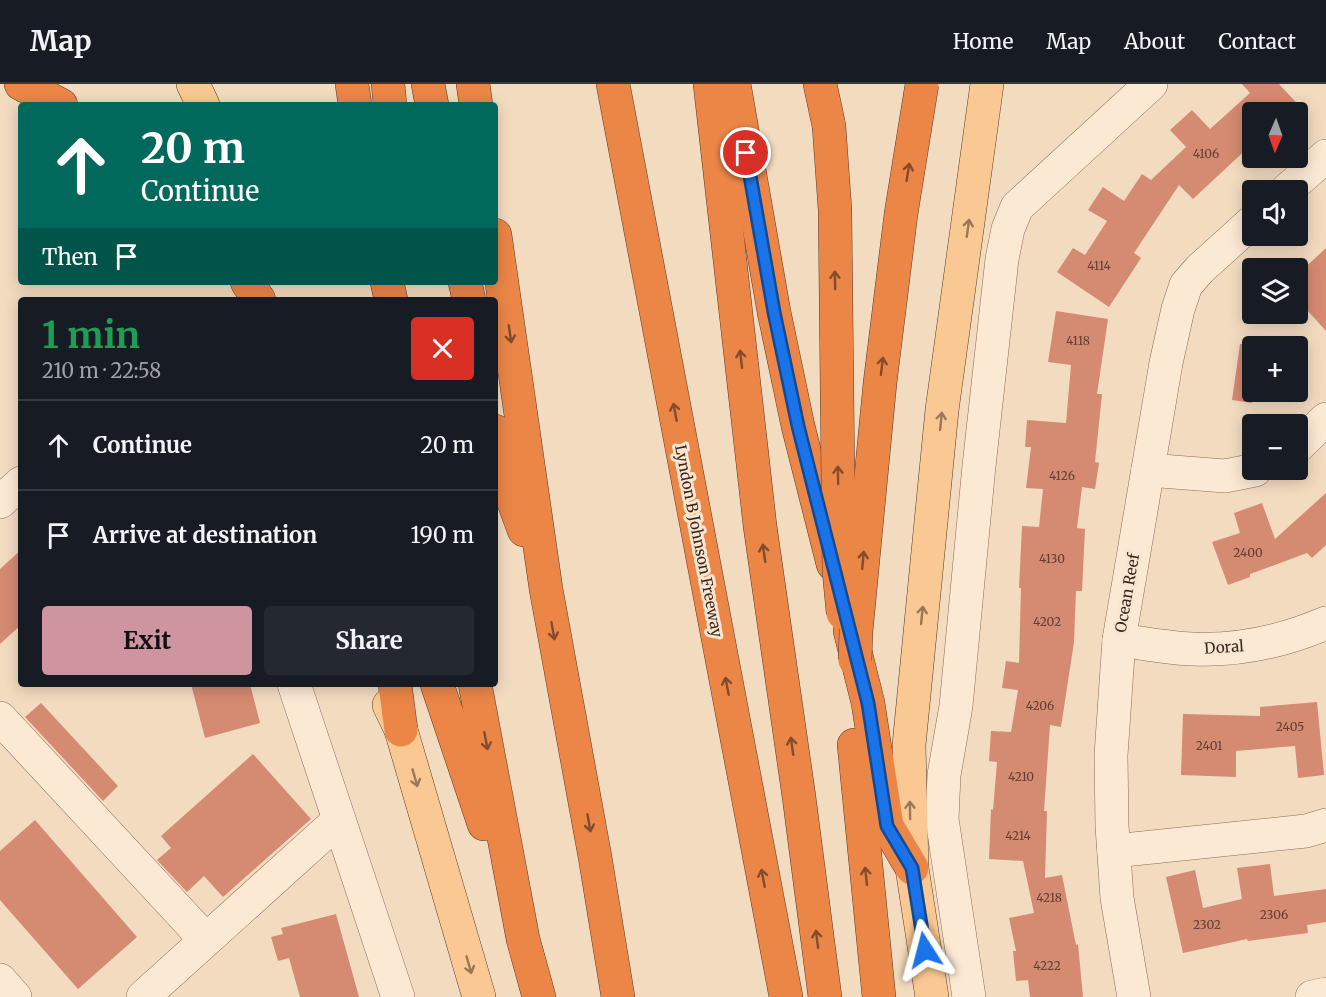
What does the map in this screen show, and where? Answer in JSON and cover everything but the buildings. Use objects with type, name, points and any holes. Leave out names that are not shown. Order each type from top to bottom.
[{"type":"highway","points":[[21,84],[55,102]]},
{"type":"highway","points":[[352,84],[355,102]]},
{"type":"highway","points":[[388,84],[390,102]]},
{"type":"highway","points":[[428,84],[431,102]]},
{"type":"highway","points":[[473,84],[476,102]]},
{"type":"highway","name":"Lyndon B Johnson Freeway","points":[[613,84],[786,997]]},
{"type":"highway","points":[[710,84],[760,526],[825,997]]},
{"type":"highway","points":[[734,84],[774,312],[798,426],[868,703],[887,826],[912,868]]},
{"type":"highway","points":[[820,84],[829,126],[835,210],[839,571],[851,660],[852,723],[879,997]]},
{"type":"highway","points":[[851,660],[856,632],[880,382],[901,214],[922,84]]},
{"type":"highway","points":[[498,256],[546,589],[618,997]]},
{"type":"highway","points":[[249,285],[259,297]]},
{"type":"highway","points":[[498,445],[506,481],[546,589]]},
{"type":"highway","points":[[395,687],[401,730]]},
{"type":"highway","points":[[438,687],[523,939],[539,997]]},
{"type":"highway","points":[[476,687],[523,939]]},
{"type":"main road","points":[[193,84],[202,102]]},
{"type":"main road","points":[[932,997],[912,868],[909,745],[942,410],[987,84]]},
{"type":"main road","points":[[381,687],[401,730],[479,997]]},
{"type":"street","points":[[969,997],[942,819],[944,775],[956,706],[1002,259],[1008,229],[1017,207],[1151,84]]},
{"type":"street","points":[[1298,180],[1326,156]]},
{"type":"street","name":"Ocean Reef","points":[[1134,997],[1117,898],[1114,851],[1111,755],[1119,640],[1166,363],[1178,309],[1186,285],[1200,268],[1242,231]]},
{"type":"street","points":[[1308,436],[1326,419]]},
{"type":"street","points":[[1148,470],[1225,476],[1242,473]]},
{"type":"street","points":[[0,502],[18,486]]},
{"type":"street","name":"Doral","points":[[1119,640],[1192,649],[1238,647],[1293,636],[1326,622]]},
{"type":"street","points":[[295,687],[398,997]]},
{"type":"street","points":[[0,718],[206,940]]},
{"type":"street","points":[[143,997],[339,819]]},
{"type":"street","points":[[1114,851],[1306,831],[1326,825]]},
{"type":"street","points":[[0,980],[15,997]]},
{"type":"street","points":[[1312,997],[1326,994]]},
{"type":"route","points":[[746,153],[774,312],[798,426],[868,703],[887,826],[912,868],[925,950]]}]
